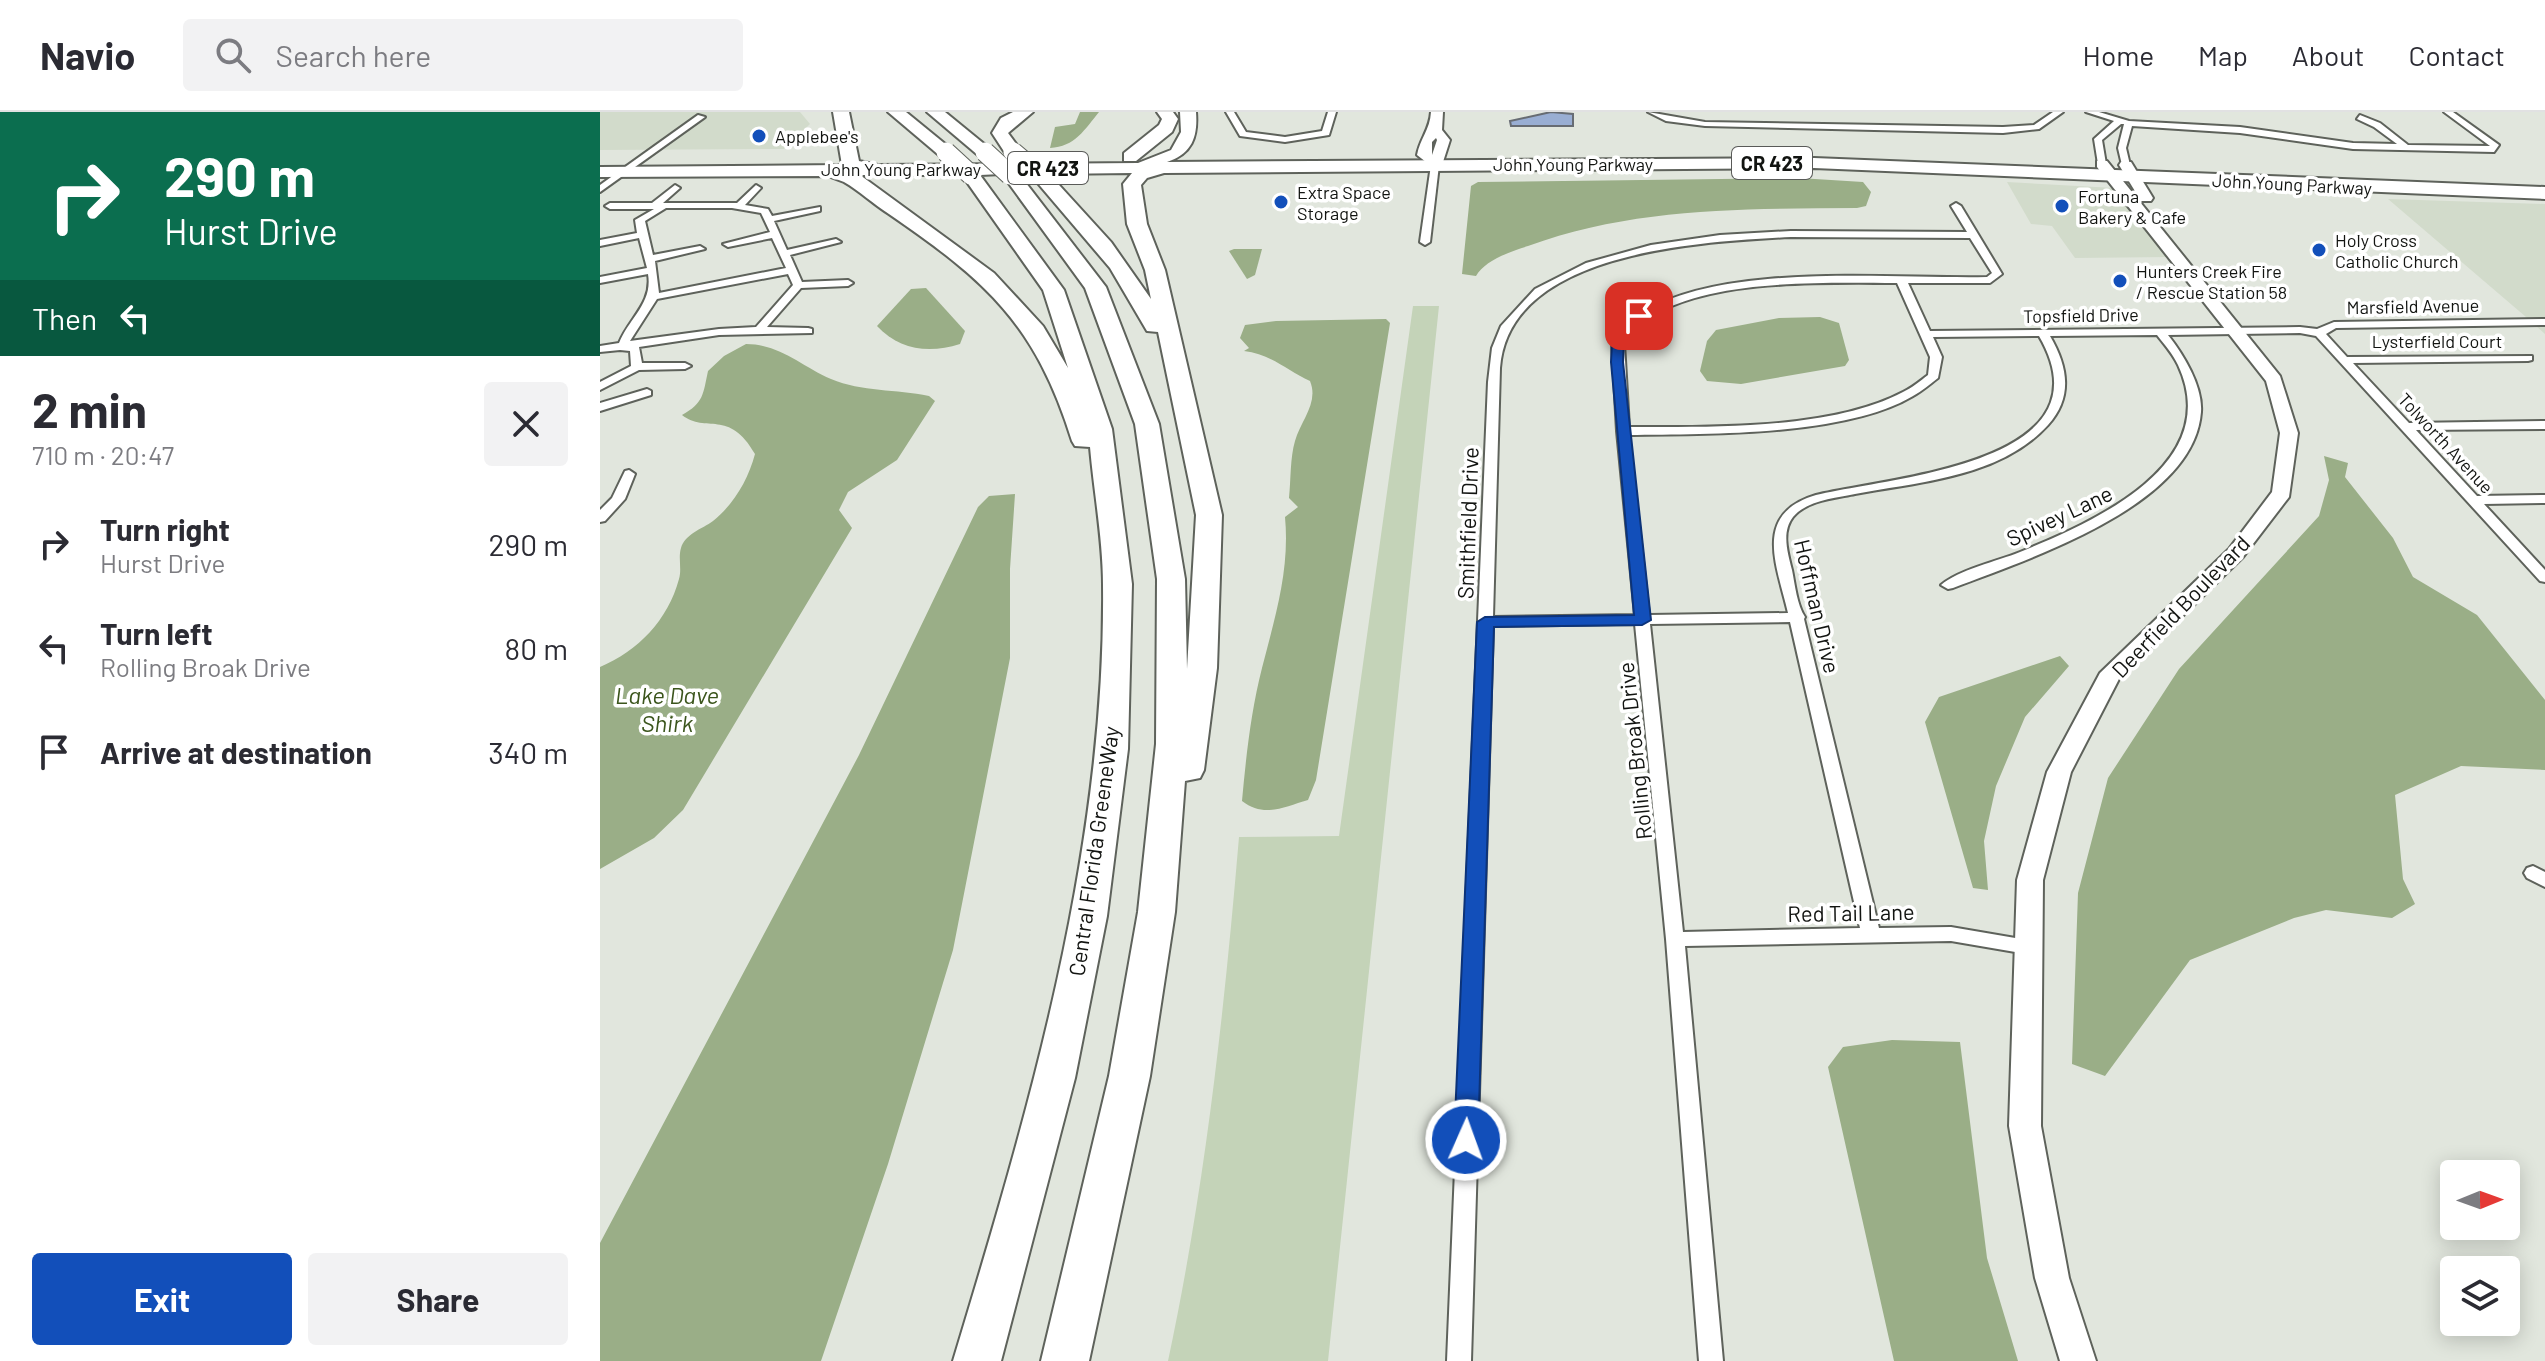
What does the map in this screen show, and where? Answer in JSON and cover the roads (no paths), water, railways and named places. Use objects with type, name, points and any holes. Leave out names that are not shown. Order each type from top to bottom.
[{"type":"highway","points":[[841,112],[851,165],[867,176],[887,205],[970,260],[1002,290],[1034,330],[1059,372],[1076,414],[1101,512],[1116,673]]},
{"type":"highway","name":"Central Florida GreeneWay","points":[[896,112],[971,175],[1013,224],[1047,277],[1067,318],[1091,390],[1104,446],[1117,585],[1116,673],[1100,832],[1077,967],[1037,1145],[977,1361]]},
{"type":"highway","points":[[935,112],[985,152],[1039,174],[1098,235],[1138,290],[1177,369]]},
{"type":"highway","points":[[1025,112],[1007,122],[1000,133],[1003,143],[1012,163],[1061,233],[1107,310],[1143,409],[1162,503],[1173,620],[1170,767],[1156,905],[1134,1040]]},
{"type":"highway","points":[[1130,157],[1166,128],[1170,119],[1165,112]]},
{"type":"highway","points":[[1189,115],[1203,136]]},
{"type":"highway","points":[[1065,1361],[1098,1224],[1182,816],[1202,668],[1209,515],[1155,270],[1137,224],[1132,184],[1141,174],[1170,162],[1189,132],[1189,115]]},
{"type":"highway","points":[[1218,149],[1243,153],[1380,155]]},
{"type":"highway","name":"John Young Parkway","points":[[600,161],[639,166],[812,165],[849,151],[1130,157],[1170,162],[1433,158],[1814,163],[2105,170],[2545,193]]},
{"type":"highway","name":"John Young Parkway","points":[[867,176],[935,169],[1380,155],[1433,158]]},
{"type":"highway","points":[[812,165],[848,175],[867,176],[904,162],[1078,157]]},
{"type":"highway","name":"John Young Parkway","points":[[600,172],[639,166]]},
{"type":"highway","name":"John Young Parkway","points":[[2128,171],[2545,182]]},
{"type":"street","points":[[1230,112],[1243,134],[1268,137],[1326,133],[1332,112]]},
{"type":"street","points":[[1425,242],[1433,158],[1444,140],[1436,131],[1437,112]]},
{"type":"street","points":[[1652,112],[1669,119],[1705,124],[2023,129],[2036,127],[2059,112]]},
{"type":"street","points":[[1910,112],[1911,126]]},
{"type":"street","points":[[2090,112],[2124,122],[2238,129],[2353,146],[2494,149],[2495,145],[2448,112]]},
{"type":"street","points":[[605,204],[639,166],[701,117]]},
{"type":"street","points":[[2360,117],[2377,125],[2407,148]]},
{"type":"street","points":[[2105,170],[2098,139],[2124,122]]},
{"type":"street","points":[[2124,122],[2128,171]]},
{"type":"street","points":[[600,189],[682,140],[685,129]]},
{"type":"street","points":[[2103,133],[2123,136]]},
{"type":"street","name":"Deerfield Boulevard","points":[[2078,1361],[2052,1278],[2025,1126],[2030,880],[2059,772],[2111,673],[2236,553],[2282,493],[2289,433],[2274,380],[2237,330],[2105,170]]},
{"type":"street","name":"Deerfield Boulevard","points":[[2128,171],[2170,228],[2178,258]]},
{"type":"street","points":[[654,206],[675,188]]},
{"type":"street","points":[[739,206],[756,188]]},
{"type":"street","points":[[605,204],[739,206],[765,211],[798,285]]},
{"type":"street","points":[[623,347],[627,332],[653,297],[640,220],[667,206]]},
{"type":"street","points":[[1956,206],[1974,235]]},
{"type":"street","points":[[768,220],[817,209]]},
{"type":"street","points":[[728,244],[775,234]]},
{"type":"street","points":[[600,243],[641,235]]},
{"type":"street","name":"Rolling Broak Drive","points":[[1711,1361],[1675,939],[1623,431],[1618,342],[1639,316],[1662,303],[1735,285],[1990,280],[1997,274],[1974,235]]},
{"type":"street","name":"Smithfield Drive","points":[[1459,1361],[1496,349],[1505,328],[1545,287],[1605,259],[1683,242],[1763,237],[1974,235]]},
{"type":"street","points":[[785,253],[836,242]]},
{"type":"street","points":[[600,280],[700,249]]},
{"type":"street","points":[[653,297],[793,270]]},
{"type":"street","points":[[1623,431],[1772,427],[1881,407],[1910,396],[1934,376],[1936,357],[1902,282]]},
{"type":"street","points":[[759,330],[798,285],[848,283]]},
{"type":"street","name":"Marsfield Avenue","points":[[2237,330],[2319,333],[2334,325],[2545,322]]},
{"type":"street","name":"Topsfield Drive","points":[[1926,334],[2237,330]]},
{"type":"street","points":[[600,349],[719,332],[808,331]]},
{"type":"street","name":"Spivey Lane","points":[[1948,585],[2110,516],[2159,482],[2188,440],[2194,416],[2193,395],[2185,368],[2160,332]]},
{"type":"street","name":"Hoffman Drive","points":[[1871,935],[1779,537],[1783,520],[1798,507],[1835,495],[1968,467],[2013,448],[2032,436],[2051,414],[2061,393],[2062,376],[2056,354],[2043,333]]},
{"type":"street","name":"Tolworth Avenue","points":[[2319,333],[2545,578]]},
{"type":"street","points":[[600,358],[623,347],[635,349],[637,367]]},
{"type":"street","name":"Lysterfield Court","points":[[2346,360],[2528,358]]},
{"type":"street","points":[[600,387],[637,367],[685,366]]},
{"type":"street","points":[[612,421],[600,407],[647,393]]},
{"type":"street","points":[[2406,427],[2545,425]]},
{"type":"street","points":[[600,518],[618,499],[629,474]]},
{"type":"street","points":[[2474,500],[2545,499]]},
{"type":"street","points":[[1485,622],[1798,617]]},
{"type":"street","name":"Red Tail Lane","points":[[1675,939],[1951,934],[2027,947]]},
{"type":"water","points":[[1080,112],[1099,112],[1073,141],[1050,148],[1055,127],[1075,124]]},
{"type":"water","points":[[1799,178],[1863,182],[1871,192],[1866,206],[1857,208],[1731,210],[1609,224],[1568,233],[1507,253],[1486,265],[1476,276],[1462,274],[1471,186],[1478,182]]},
{"type":"water","points":[[1262,249],[1255,275],[1247,279],[1229,251]]},
{"type":"water","points":[[926,288],[965,331],[960,344],[937,349],[915,348],[895,340],[877,326],[911,289]]},
{"type":"water","points":[[1820,317],[1839,323],[1849,360],[1845,366],[1741,384],[1707,381],[1700,371],[1707,341],[1716,330],[1779,318]]},
{"type":"water","points":[[1386,319],[1390,323],[1316,780],[1308,800],[1274,810],[1258,809],[1242,801],[1247,751],[1258,684],[1283,575],[1285,517],[1298,507],[1289,498],[1293,448],[1311,404],[1312,389],[1310,381],[1279,363],[1244,351],[1249,348],[1240,338],[1245,325],[1276,321]]},
{"type":"water","name":"Lake Dave Shirk","points":[[746,344],[780,352],[843,383],[929,396],[935,401],[897,460],[848,492],[839,510],[852,528],[683,810],[654,838],[600,869],[600,667],[639,643],[659,621],[679,579],[683,543],[727,507],[748,473],[755,454],[736,431],[718,424],[700,423],[682,415],[699,402],[708,371],[724,356]]},
{"type":"water","points":[[2324,456],[2348,463],[2345,477],[2393,538],[2413,577],[2477,615],[2545,700],[2545,770],[2461,766],[2395,795],[2403,879],[2415,904],[2392,918],[2326,910],[2294,918],[2190,960],[2105,1076],[2072,1064],[2078,893],[2108,778],[2179,669],[2319,516],[2329,480]]},
{"type":"water","points":[[1015,494],[1010,569],[1010,658],[953,950],[888,1164],[821,1361],[600,1361],[600,1243],[859,755],[978,507],[989,496]]},
{"type":"water","points":[[2060,656],[2069,666],[2025,717],[1996,786],[1984,841],[1988,890],[1973,888],[1925,722],[1939,697]]},
{"type":"water","points":[[1892,1040],[1960,1042],[1987,1258],[2018,1361],[1894,1361],[1828,1067],[1843,1047]]},
{"type":"place","name":"Applebee's","points":[[759,136]]},
{"type":"place","name":"Extra Space Storage","points":[[1281,202]]},
{"type":"place","name":"Fortuna Bakery & Cafe","points":[[2062,206]]},
{"type":"place","name":"Holy Cross Catholic Church","points":[[2319,250]]},
{"type":"place","name":"Hunters Creek Fire / Rescue Station 58","points":[[2120,281]]}]
